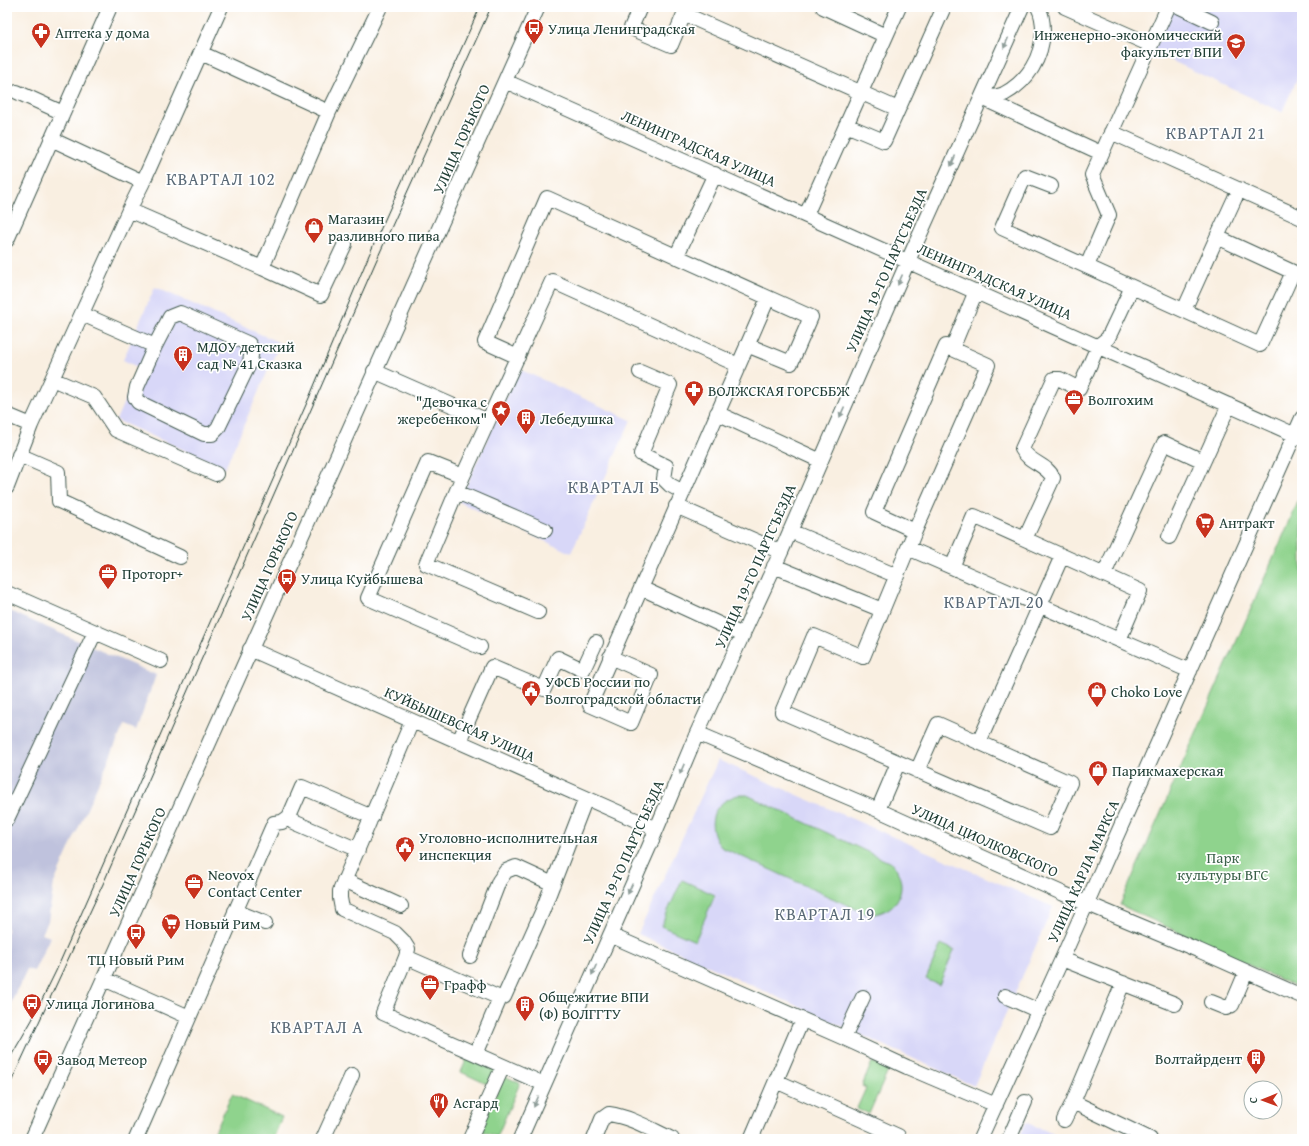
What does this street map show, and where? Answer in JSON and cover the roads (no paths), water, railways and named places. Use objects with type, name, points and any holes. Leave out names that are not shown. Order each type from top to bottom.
[{"type":"street","points":[[7,240],[110,7]]},
{"type":"street","points":[[7,486],[31,425],[143,182],[221,7]]},
{"type":"street","points":[[262,268],[329,112],[380,7]]},
{"type":"street","name":"УЛИЦА ГОРЬКОГО","points":[[32,1139],[538,7]]},
{"type":"street","points":[[640,7],[632,28],[671,45],[686,10],[898,110]]},
{"type":"street","points":[[823,7],[886,36]]},
{"type":"street","points":[[806,215],[899,7]]},
{"type":"street","points":[[846,125],[884,142],[944,7]]},
{"type":"street","name":"УЛИЦА 19-ГО ПАРТСЪЕЗДА","points":[[520,1139],[698,733],[781,552],[908,261],[1022,7]]},
{"type":"street","points":[[982,98],[1002,95],[1017,85],[1030,72],[1038,58],[1042,43],[1043,26],[1038,7]]},
{"type":"street","points":[[1065,7],[1151,44]]},
{"type":"street","points":[[1087,266],[1109,215],[1092,175],[1168,7]]},
{"type":"street","points":[[1180,7],[1212,22]]},
{"type":"street","points":[[201,53],[329,112]]},
{"type":"street","name":"ЛЕНИНГРАДСКАЯ УЛИЦА","points":[[505,81],[1298,436]]},
{"type":"street","points":[[17,92],[63,114]]},
{"type":"street","points":[[982,98],[1101,153]]},
{"type":"street","points":[[1111,132],[1302,218]]},
{"type":"street","points":[[51,140],[143,182]]},
{"type":"street","points":[[676,257],[715,174]]},
{"type":"street","points":[[1051,186],[1025,176],[1002,228],[1260,345],[1293,272],[1217,237]]},
{"type":"street","points":[[1184,310],[1239,189]]},
{"type":"street","points":[[518,357],[485,342],[547,198],[811,317],[791,363],[747,345]]},
{"type":"street","points":[[129,210],[321,295],[345,244]]},
{"type":"street","points":[[538,612],[426,564],[463,476],[552,281],[738,365]]},
{"type":"street","points":[[1025,539],[1053,478],[1050,471],[1026,456],[1022,449],[1054,379],[1060,379],[1079,389],[1098,346],[1108,338],[1132,287]]},
{"type":"street","points":[[952,349],[976,291]]},
{"type":"street","points":[[610,657],[651,675],[631,722],[590,705],[610,657],[676,506],[768,298]]},
{"type":"street","points":[[180,313],[249,344],[252,349],[250,362],[218,428],[212,434],[204,434],[138,402],[135,398],[155,346],[170,317],[180,313]]},
{"type":"street","points":[[82,314],[155,346]]},
{"type":"street","points":[[915,531],[874,512],[946,346],[988,365],[915,531],[863,657],[814,636],[782,712],[898,763],[1050,828],[1070,783],[938,724],[917,771]]},
{"type":"street","points":[[374,371],[488,421]]},
{"type":"street","points":[[640,372],[670,385],[641,454],[666,466],[664,479],[670,485],[683,492]]},
{"type":"street","points":[[52,379],[94,397],[116,430],[216,474]]},
{"type":"street","points":[[1169,537],[1229,405]]},
{"type":"street","points":[[717,413],[821,461]]},
{"type":"street","points":[[7,415],[31,425]]},
{"type":"street","name":"УЛИЦА КАРЛА МАРКСА","points":[[980,1139],[1298,436],[1302,418]]},
{"type":"street","points":[[1104,574],[1164,443],[1203,461]]},
{"type":"street","points":[[20,455],[58,472],[59,501],[180,557]]},
{"type":"street","points":[[463,476],[428,462],[368,598],[480,647]]},
{"type":"street","points":[[457,492],[545,530]]},
{"type":"street","points":[[676,506],[781,552]]},
{"type":"street","points":[[952,566],[974,516],[1140,591],[1119,640]]},
{"type":"street","points":[[790,531],[897,576]]},
{"type":"street","points":[[908,548],[952,566],[1190,672]]},
{"type":"street","points":[[980,742],[1062,556]]},
{"type":"street","points":[[774,566],[882,610]]},
{"type":"street","points":[[641,588],[743,635]]},
{"type":"street","points":[[7,593],[161,661]]},
{"type":"street","points":[[7,819],[95,632]]},
{"type":"street","points":[[459,741],[492,667],[544,689],[558,658],[583,670],[596,642]]},
{"type":"street","name":"КУЙБЫШЕВСКАЯ УЛИЦА","points":[[250,649],[656,829]]},
{"type":"street","points":[[412,721],[340,890],[342,909],[394,933],[403,940],[408,949],[383,1013],[544,1084]]},
{"type":"street","name":"УЛИЦА ЦИОЛКОВСКОГО","points":[[698,733],[878,810],[1086,903],[1198,950],[1299,995],[1302,994]]},
{"type":"street","points":[[878,810],[898,763]]},
{"type":"street","points":[[136,1139],[274,823],[282,822],[289,817],[302,787],[372,817]]},
{"type":"street","points":[[406,957],[500,998],[504,998],[539,919],[586,798]]},
{"type":"street","points":[[287,819],[358,850]]},
{"type":"street","points":[[470,956],[499,882],[506,871],[516,868],[552,884]]},
{"type":"street","points":[[344,880],[401,906]]},
{"type":"street","points":[[236,911],[265,923]]},
{"type":"street","points":[[610,935],[996,1105]]},
{"type":"street","points":[[1062,959],[1175,1004]]},
{"type":"street","points":[[1211,1002],[1226,1008],[1232,1005],[1246,972]]},
{"type":"street","points":[[104,979],[189,1017]]},
{"type":"street","points":[[1064,1120],[1123,983]]},
{"type":"street","points":[[1005,996],[1039,1011]]},
{"type":"street","points":[[844,1038],[863,997]]},
{"type":"street","points":[[476,1054],[500,998]]},
{"type":"street","points":[[750,1139],[802,1020]]},
{"type":"street","points":[[470,1139],[503,1066]]},
{"type":"street","points":[[323,1139],[352,1075]]},
{"type":"street","points":[[776,1081],[898,1136],[898,1139]]},
{"type":"street","points":[[1008,1139],[1025,1102]]},
{"type":"street","points":[[1073,1102],[1150,1139]]},
{"type":"street","points":[[594,1139],[602,1119],[609,1114],[619,1115],[672,1139]]},
{"type":"tram line","points":[[7,1063],[32,1020],[56,971],[309,398],[369,255],[480,7]]},
{"type":"tram line","points":[[7,1091],[103,884],[377,259],[491,7]]},
{"type":"place","name":"Улица Ленинградская","points":[[534,45]]},
{"type":"place","name":"Аптека у дома","points":[[41,49]]},
{"type":"place","name":"Инженерно-экономический факультет ВПИ","points":[[1236,60]]},
{"type":"place","name":"Магазин разливного пива","points":[[314,244]]},
{"type":"place","name":"МДОУ детский сад № 41 Сказка","points":[[183,372]]},
{"type":"place","name":"ВОЛЖСКАЯ ГОРСББЖ","points":[[694,407]]},
{"type":"place","name":"Волгохим","points":[[1074,416]]},
{"type":"place","name":"\"Девочка с жеребенком\"","points":[[501,427]]},
{"type":"place","name":"Лебедушка","points":[[526,435]]},
{"type":"place","name":"Антракт","points":[[1205,539]]},
{"type":"place","name":"Проторг+","points":[[108,590]]},
{"type":"place","name":"Улица Куйбышева","points":[[287,595]]},
{"type":"place","name":"УФСБ России по Волгоградской области","points":[[531,707]]},
{"type":"place","name":"Choko Love","points":[[1097,708]]},
{"type":"place","name":"Парикмахерская","points":[[1098,787]]},
{"type":"place","name":"Уголовно-исполнительная инспекция","points":[[405,863]]},
{"type":"place","name":"Neovox Contact Center","points":[[194,900]]},
{"type":"place","name":"Новый Рим","points":[[171,940]]},
{"type":"place","name":"ТЦ Новый Рим","points":[[136,950]]},
{"type":"place","name":"Графф","points":[[430,1001]]},
{"type":"place","name":"Улица Логинова","points":[[32,1020]]},
{"type":"place","name":"Общежитие ВПИ (Ф) ВОЛГГТУ","points":[[525,1022]]},
{"type":"place","name":"Волтайрдент","points":[[1256,1075]]},
{"type":"place","name":"Завод Метеор","points":[[43,1076]]},
{"type":"place","name":"Асгард","points":[[439,1119]]},
{"type":"district","name":"КВАРТАЛ 21","points":[[1216,132]]},
{"type":"district","name":"КВАРТАЛ 102","points":[[221,178]]},
{"type":"district","name":"КВАРТАЛ Б","points":[[614,486]]},
{"type":"district","name":"КВАРТАЛ 20","points":[[994,601]]},
{"type":"district","name":"КВАРТАЛ 19","points":[[825,913]]},
{"type":"district","name":"КВАРТАЛ А","points":[[317,1026]]},
{"type":"park label","name":"Парк культуры ВГС","points":[[1223,866]]}]
